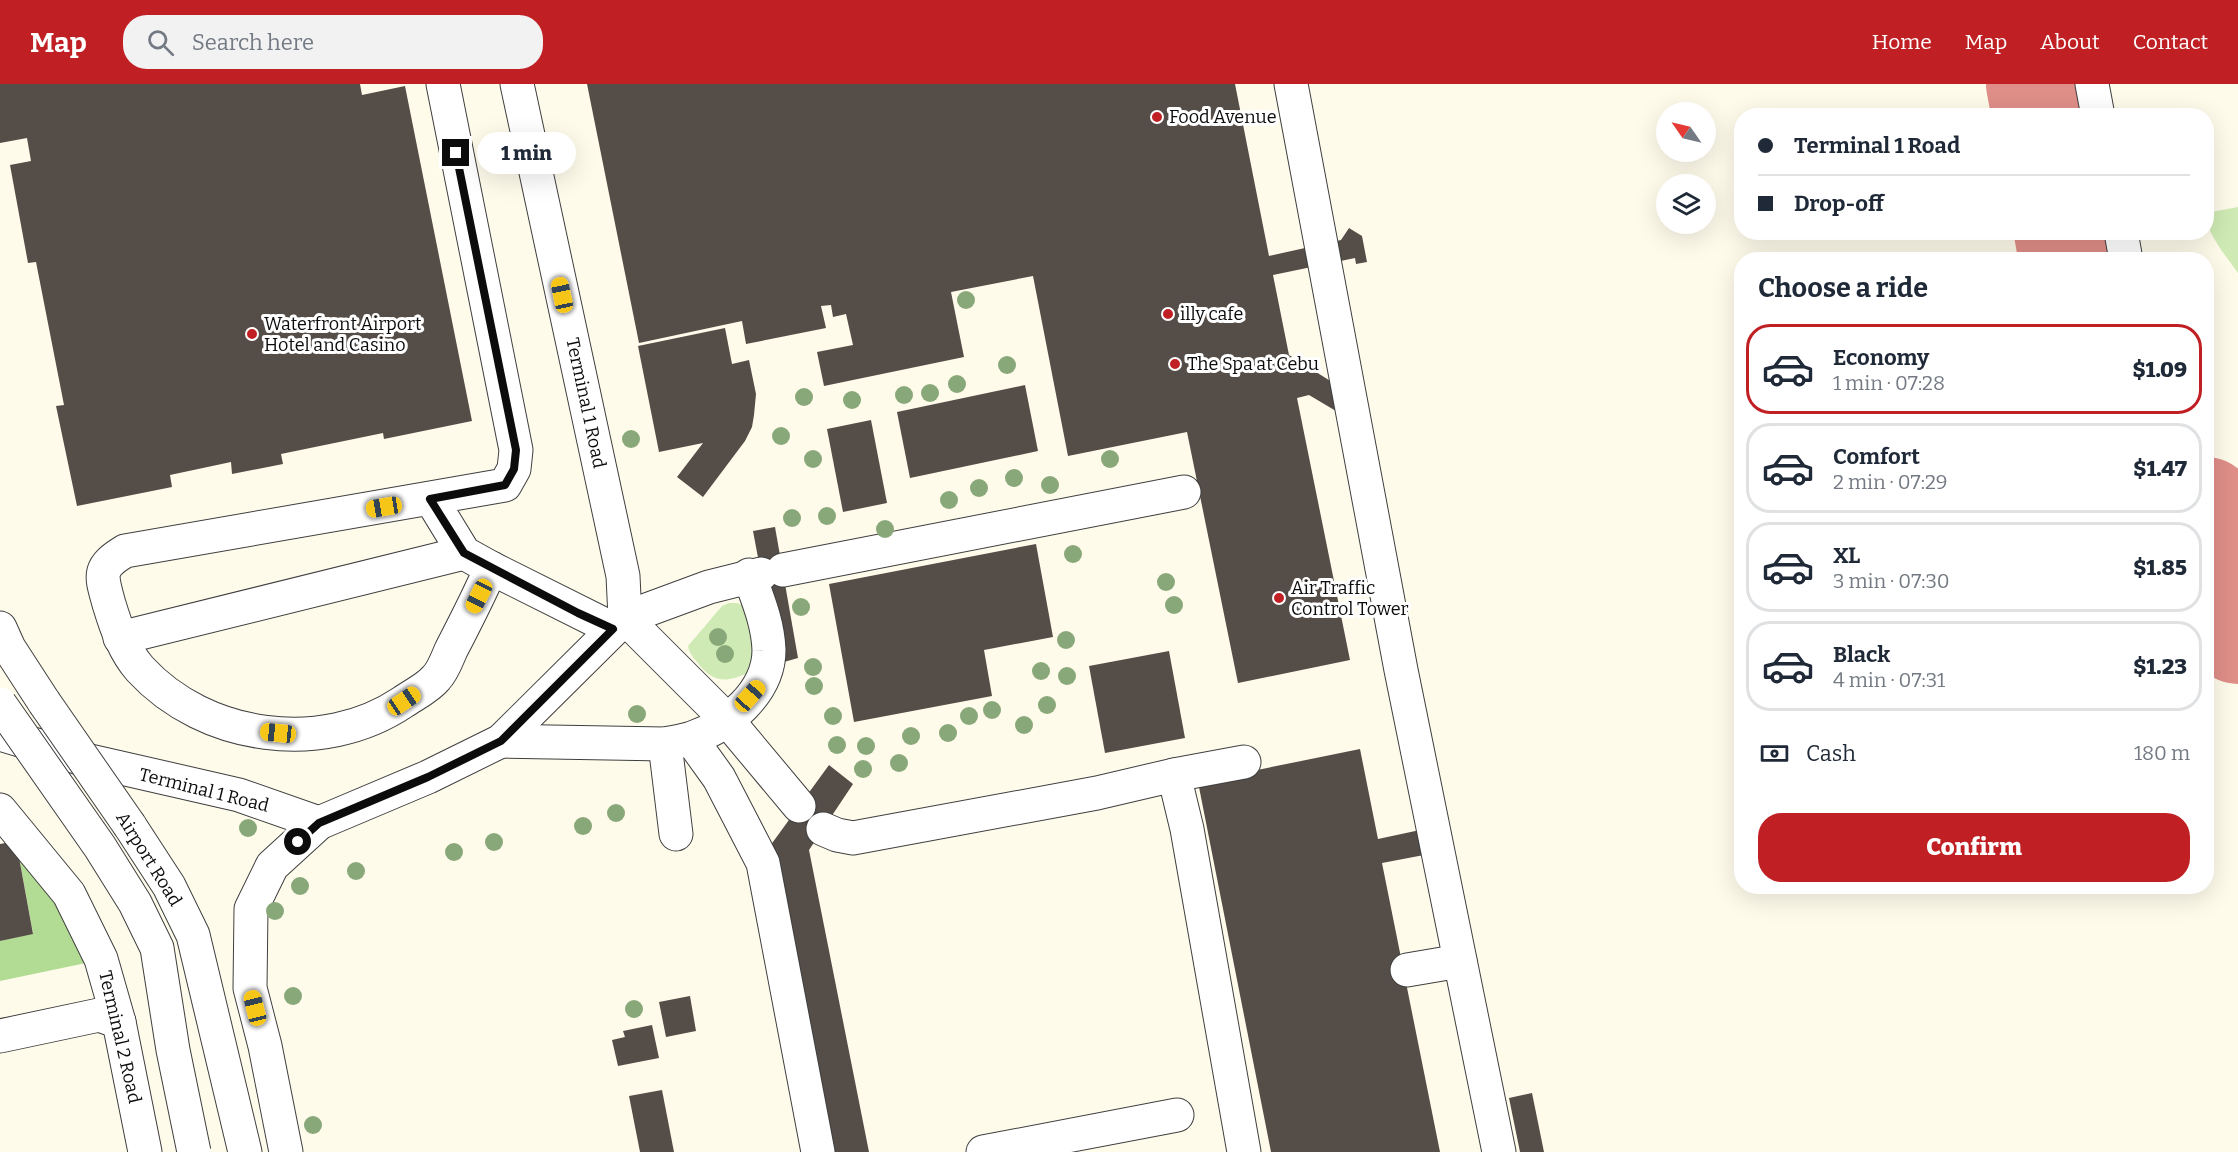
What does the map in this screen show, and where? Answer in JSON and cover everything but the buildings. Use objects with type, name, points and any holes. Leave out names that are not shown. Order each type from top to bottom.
[{"type":"street","points":[[442,84],[516,450],[514,469],[505,485],[125,551],[108,561],[102,578],[120,638],[140,668],[169,695],[211,718],[255,731],[301,736],[345,729],[388,712],[436,679],[478,561]]},
{"type":"street","name":"Terminal 1 Road","points":[[516,84],[623,576],[619,623]]},
{"type":"street","points":[[1291,84],[1401,670],[1499,1152]]},
{"type":"street","points":[[2092,84],[2096,108]]},
{"type":"street","points":[[286,1152],[265,1046],[250,988],[251,909],[272,866],[319,823],[428,777],[501,741],[619,623],[764,573],[1184,492]]},
{"type":"street","points":[[430,499],[478,561],[619,623],[728,721],[799,806]]},
{"type":"street","points":[[120,638],[478,561]]},
{"type":"street","points":[[501,741],[678,741],[728,721],[761,684],[769,652],[764,573]]},
{"type":"street","name":"Airport Road","points":[[0,628],[9,648],[44,702],[169,886],[193,935],[245,1152]]},
{"type":"street","name":"Airport Road","points":[[0,704],[100,847],[135,903],[157,948],[173,1050],[194,1152]]},
{"type":"street","name":"Terminal 1 Road","points":[[0,734],[86,760],[239,795],[319,823]]},
{"type":"street","points":[[678,741],[719,778],[764,862],[818,1152]]},
{"type":"street","points":[[676,834],[678,741]]},
{"type":"street","points":[[823,829],[837,835],[854,838],[1097,793],[1244,762]]},
{"type":"street","points":[[1174,776],[1186,829],[1244,1152]]},
{"type":"street","name":"Terminal 2 Road","points":[[0,810],[69,894],[101,959],[119,1022],[145,1152]]},
{"type":"street","points":[[1407,970],[1460,961]]},
{"type":"street","points":[[0,1036],[99,1015],[119,1022]]},
{"type":"street","points":[[983,1152],[1177,1115]]},
{"type":"green space","points":[[2238,207],[2238,273],[2214,239],[2214,212]]},
{"type":"green space","points":[[737,603],[746,607],[757,653],[748,673],[720,679],[703,669],[691,655],[688,646],[722,606]]},
{"type":"green space","points":[[27,840],[86,963],[0,981],[0,941],[33,933],[16,841]]},
{"type":"taxiway","points":[[2036,84],[2040,108]]},
{"type":"taxiway","points":[[2065,240],[2068,252]]},
{"type":"taxiway","points":[[2214,528],[2223,551],[2238,634]]},
{"type":"place","name":"Food Avenue","points":[[1157,117]]},
{"type":"place","name":"illy cafe","points":[[1168,314]]},
{"type":"place","name":"Waterfront Airport Hotel and Casino","points":[[252,334]]},
{"type":"place","name":"The Spa at Cebu","points":[[1175,364]]},
{"type":"place","name":"Air Traffic Control Tower","points":[[1279,598]]},
{"type":"route","points":[[298,842],[319,823],[428,777],[501,741],[613,629],[464,553],[430,499],[505,485],[514,469],[516,450],[456,153]]}]
